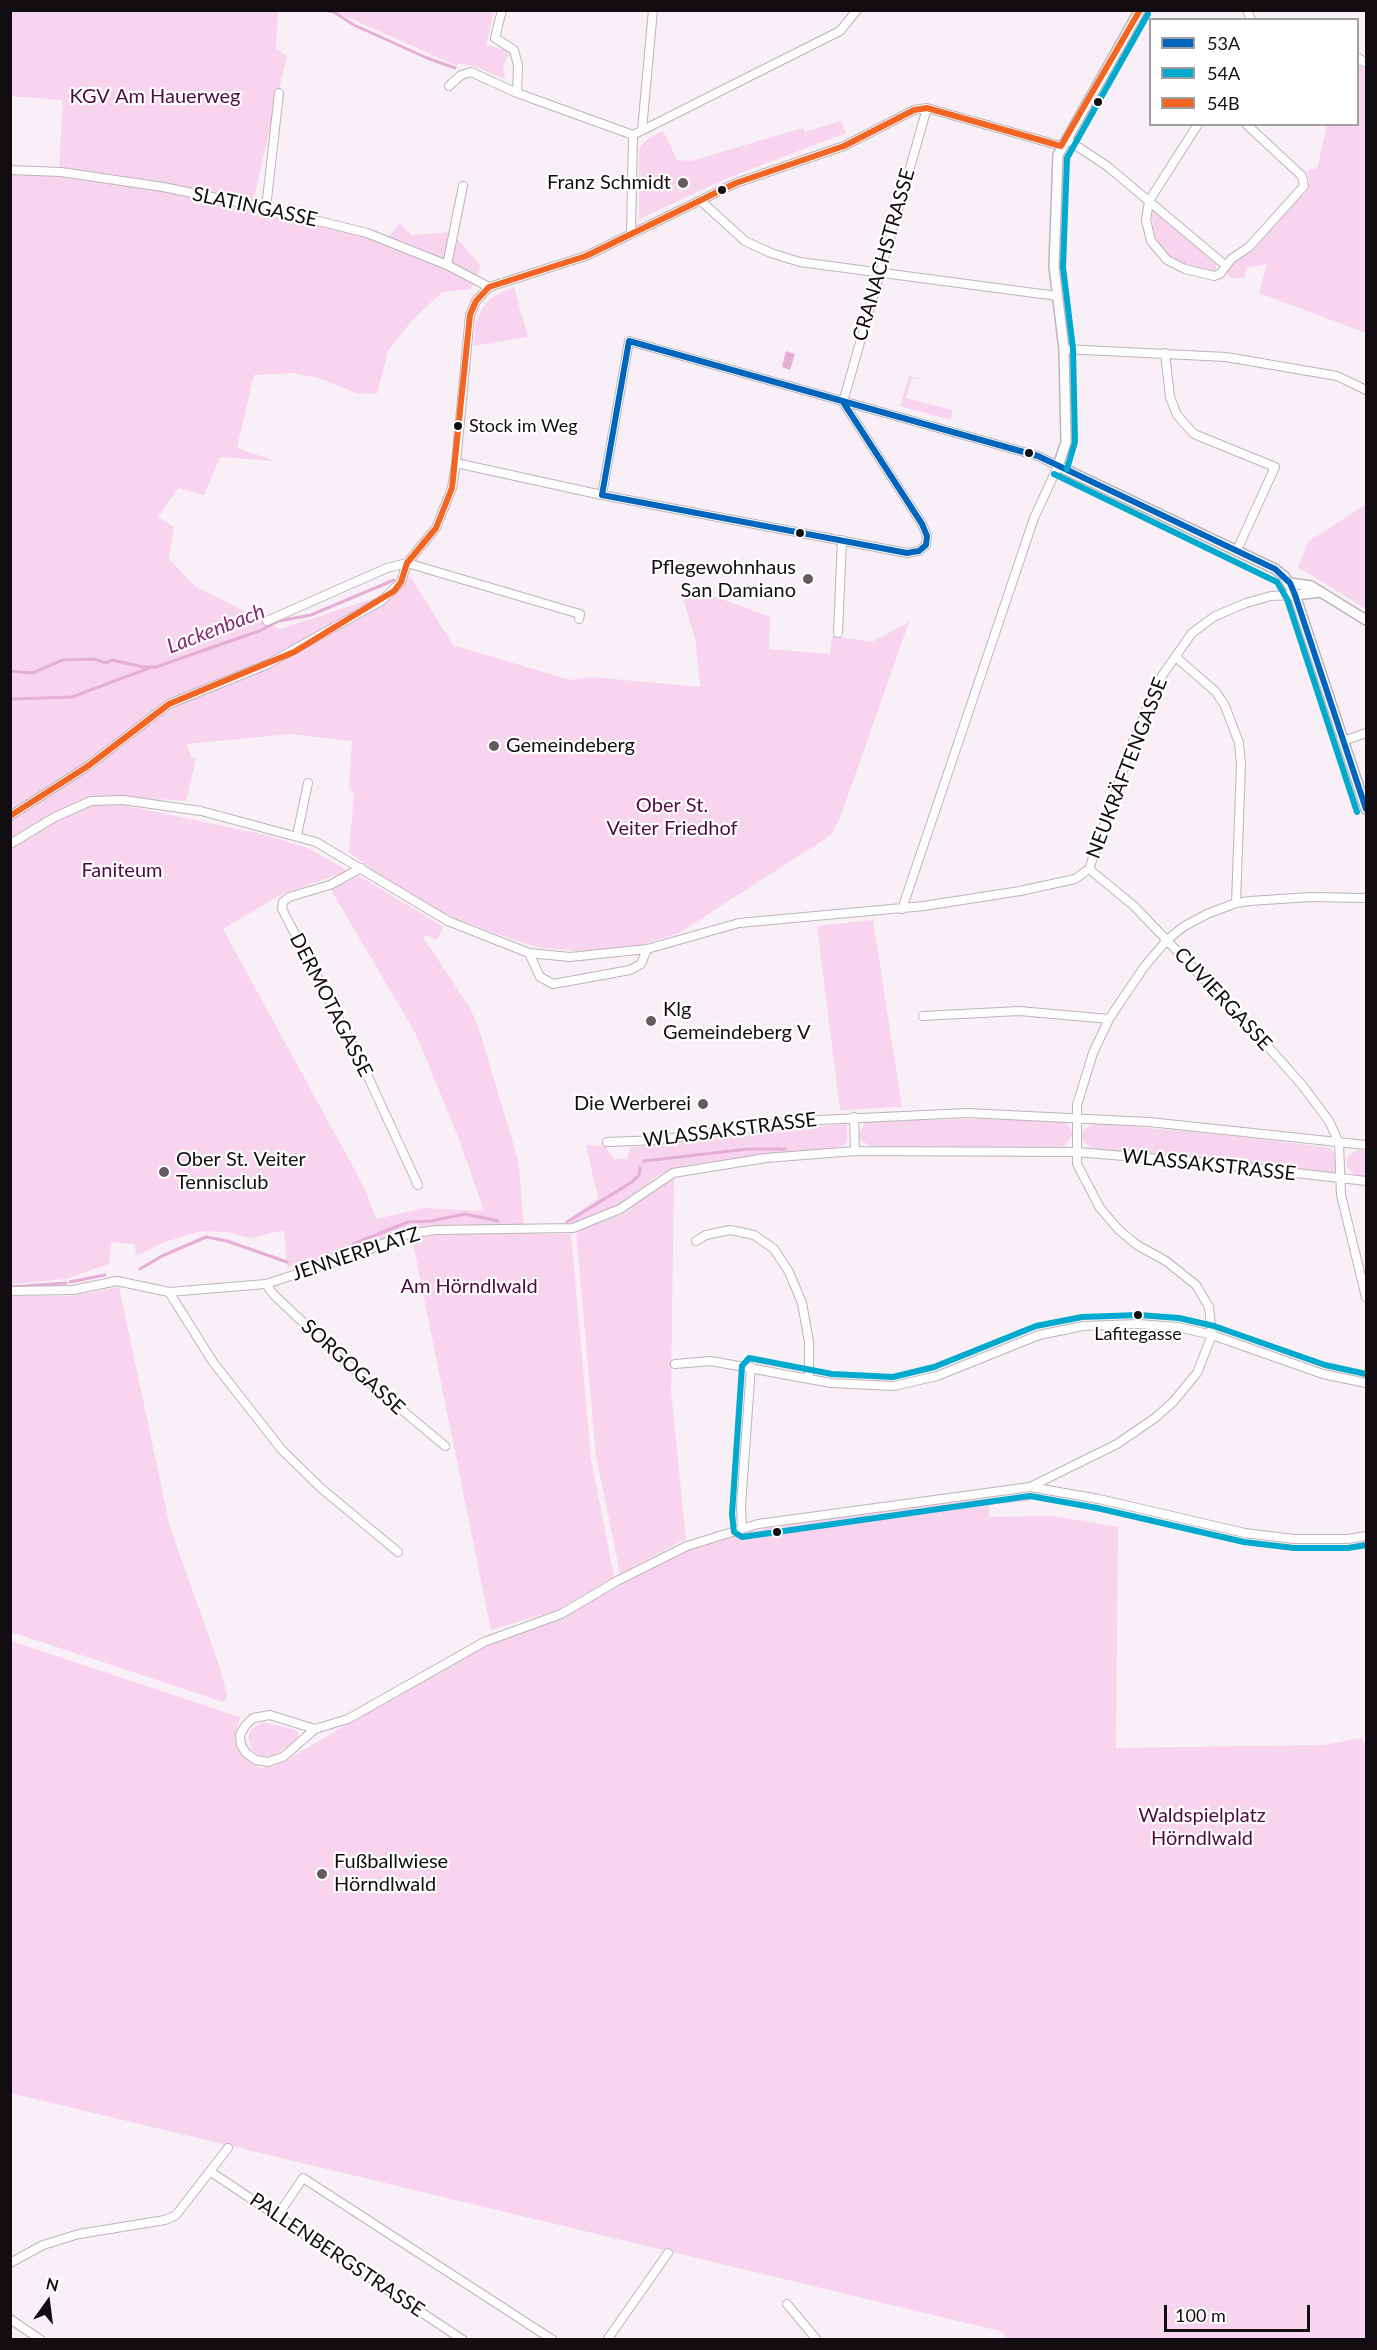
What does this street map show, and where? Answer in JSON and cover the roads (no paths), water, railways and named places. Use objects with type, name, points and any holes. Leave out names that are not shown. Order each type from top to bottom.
[{"type":"street","points":[[502,10],[495,38],[514,50],[518,65],[517,93]]},
{"type":"street","points":[[642,130],[653,10]]},
{"type":"street","points":[[449,86],[461,75],[471,72],[517,93],[633,135],[840,31],[857,10]]},
{"type":"street","points":[[902,909],[1034,518],[1058,466],[1066,442],[1064,349],[1053,237],[1056,169],[1063,143],[1140,10]]},
{"type":"street","points":[[266,208],[279,93]]},
{"type":"street","points":[[10,816],[88,765],[169,704],[294,651],[381,601],[394,591],[402,578],[406,563],[427,541],[444,511],[456,463],[470,315],[476,301],[489,286],[586,256],[736,183],[844,146],[915,110],[927,108],[1063,143],[1096,158],[1225,265]]},
{"type":"street","name":"CRANACHSTRASSE","points":[[843,402],[927,108]]},
{"type":"street","points":[[1196,126],[1149,201],[1146,211],[1147,229],[1158,252],[1167,260],[1185,269],[1210,276],[1218,276],[1225,265],[1249,246],[1305,186],[1302,176],[1248,126]]},
{"type":"street","points":[[631,234],[633,135]]},
{"type":"street","name":"SLATINGASSE","points":[[10,170],[61,172],[140,184],[266,208],[367,233],[489,286]]},
{"type":"street","points":[[447,266],[463,186]]},
{"type":"street","points":[[701,201],[745,241],[771,253],[800,262],[1057,296]]},
{"type":"street","points":[[602,495],[629,341],[1038,456],[1275,569],[1290,583],[1366,809]]},
{"type":"street","points":[[1064,349],[1226,357],[1337,376],[1366,390]]},
{"type":"street","points":[[1165,353],[1170,397],[1177,415],[1194,434],[1275,467],[1237,550]]},
{"type":"street","points":[[456,463],[602,495],[907,553],[919,551],[926,545],[927,536],[922,524],[843,402]]},
{"type":"street","points":[[838,633],[842,540]]},
{"type":"street","points":[[267,621],[387,568],[406,563],[580,614],[579,619]]},
{"type":"street","points":[[1290,583],[1311,586],[1366,620]]},
{"type":"street","points":[[1295,594],[1321,592]]},
{"type":"street","name":"NEUKRÄFTENGASSE","points":[[10,844],[78,805],[103,800],[137,802],[201,811],[297,835],[335,851],[410,901],[448,921],[529,953],[570,957],[647,949],[739,923],[902,909],[1057,884],[1075,879],[1089,869],[1146,709],[1163,671],[1177,657],[1183,644],[1192,633],[1215,616],[1260,598],[1295,594]]},
{"type":"street","points":[[1177,657],[1216,692],[1229,715],[1239,742],[1241,764],[1236,903]]},
{"type":"street","points":[[1343,741],[1366,733]]},
{"type":"street","points":[[297,835],[308,783]]},
{"type":"street","name":"DERMOTAGASSE","points":[[361,868],[330,885],[289,897],[283,902],[282,909],[358,1055],[418,1185]]},
{"type":"street","name":"CUVIERGASSE","points":[[1089,869],[1134,906],[1302,1085],[1329,1121],[1339,1143]]},
{"type":"street","points":[[1030,1487],[1117,1444],[1155,1418],[1173,1402],[1197,1373],[1212,1335],[1211,1318],[1204,1296],[1184,1274],[1137,1245],[1106,1216],[1082,1177],[1077,1152],[1077,1117],[1087,1071],[1109,1019],[1144,967],[1167,940],[1194,921],[1236,903],[1310,897],[1366,898]]},
{"type":"street","points":[[529,953],[540,977],[553,984],[630,970],[641,964],[647,949]]},
{"type":"street","points":[[922,1016],[1019,1011],[1109,1019]]},
{"type":"street","name":"WLASSAKSTRASSE","points":[[607,1143],[658,1140],[774,1123],[854,1117],[967,1113],[1077,1117],[1218,1128],[1366,1145]]},
{"type":"street","points":[[854,1117],[855,1151]]},
{"type":"street","points":[[1339,1143],[1341,1195],[1366,1297]]},
{"type":"street","name":"WLASSAKSTRASSE","points":[[673,1173],[766,1158],[855,1151],[1077,1152],[1217,1164],[1366,1181]]},
{"type":"street","name":"JENNERPLATZ","points":[[169,1292],[266,1284],[352,1256],[408,1234],[436,1230],[573,1228],[620,1209],[673,1173]]},
{"type":"street","points":[[696,1241],[706,1235],[730,1230],[754,1235],[774,1250],[789,1272],[804,1312],[809,1342],[809,1379]]},
{"type":"street","points":[[10,1292],[73,1290],[117,1281],[169,1292],[213,1362],[276,1442],[322,1489],[398,1552]]},
{"type":"street","name":"SORGOGASSE","points":[[266,1284],[273,1294],[346,1364],[445,1446]]},
{"type":"street","points":[[675,1364],[711,1361],[809,1379],[875,1387],[917,1382],[961,1367],[1022,1340],[1083,1326],[1138,1324],[1178,1328],[1212,1335],[1323,1374],[1366,1383]]},
{"type":"street","points":[[742,1528],[741,1497],[751,1367]]},
{"type":"street","points":[[315,1729],[270,1715],[256,1716],[245,1726],[240,1735],[241,1745],[246,1753],[256,1761],[268,1762],[283,1757],[315,1729],[348,1719],[484,1642],[561,1614],[670,1554],[742,1528],[1030,1487],[1099,1499],[1245,1533],[1294,1539],[1348,1539],[1366,1536]]},
{"type":"street","points":[[10,2263],[43,2245],[79,2234],[165,2220],[176,2215],[228,2148]]},
{"type":"street","name":"PALLENBERGSTRASSE","points":[[211,2172],[463,2340]]},
{"type":"street","points":[[278,2215],[303,2178],[553,2340]]},
{"type":"street","points":[[608,2340],[668,2253]]},
{"type":"street","points":[[787,2304],[817,2340]]},
{"type":"street","points":[[10,2319],[41,2340]]},
{"type":"waterway","points":[[323,10],[334,12],[354,25],[455,68]]},
{"type":"waterway","name":"Lackenbach","points":[[10,671],[32,673],[63,660],[94,659],[106,663],[112,660],[143,667],[156,667],[259,631],[279,621],[311,615],[394,580]]},
{"type":"waterway","points":[[10,699],[72,697],[149,668]]},
{"type":"waterway","points":[[644,1161],[748,1149],[785,1149]]},
{"type":"waterway","points":[[567,1222],[632,1182],[639,1175],[640,1168]]},
{"type":"waterway","points":[[353,1244],[408,1222],[431,1221],[465,1214],[498,1221]]},
{"type":"waterway","points":[[140,1269],[162,1256],[206,1237],[227,1241],[287,1262]]},
{"type":"waterway","points":[[70,1282],[105,1275]]},
{"type":"waterway","points":[[10,1287],[66,1283]]},
{"type":"place","name":"Franz Schmidt","points":[[683,183]]},
{"type":"place","name":"Stock im Weg","points":[[458,426]]},
{"type":"place","name":"Pflegewohnhaus San Damiano","points":[[808,579]]},
{"type":"place","name":"Gemeindeberg","points":[[494,746]]},
{"type":"place","name":"Klg Gemeindeberg V","points":[[651,1021]]},
{"type":"place","name":"Die Werberei","points":[[703,1104]]},
{"type":"place","name":"Ober St. Veiter Tennisclub","points":[[164,1172]]},
{"type":"place","name":"Lafitegasse","points":[[1138,1315]]},
{"type":"place","name":"Fußballwiese Hörndlwald","points":[[322,1874]]},
{"type":"park label","name":"KGV Am Hauerweg","points":[[155,97]]},
{"type":"park label","name":"Ober St. Veiter Friedhof","points":[[672,818]]},
{"type":"park label","name":"Faniteum","points":[[122,871]]},
{"type":"park label","name":"Am Hörndlwald","points":[[469,1287]]},
{"type":"park label","name":"Waldspielplatz Hörndlwald","points":[[1202,1828]]}]
